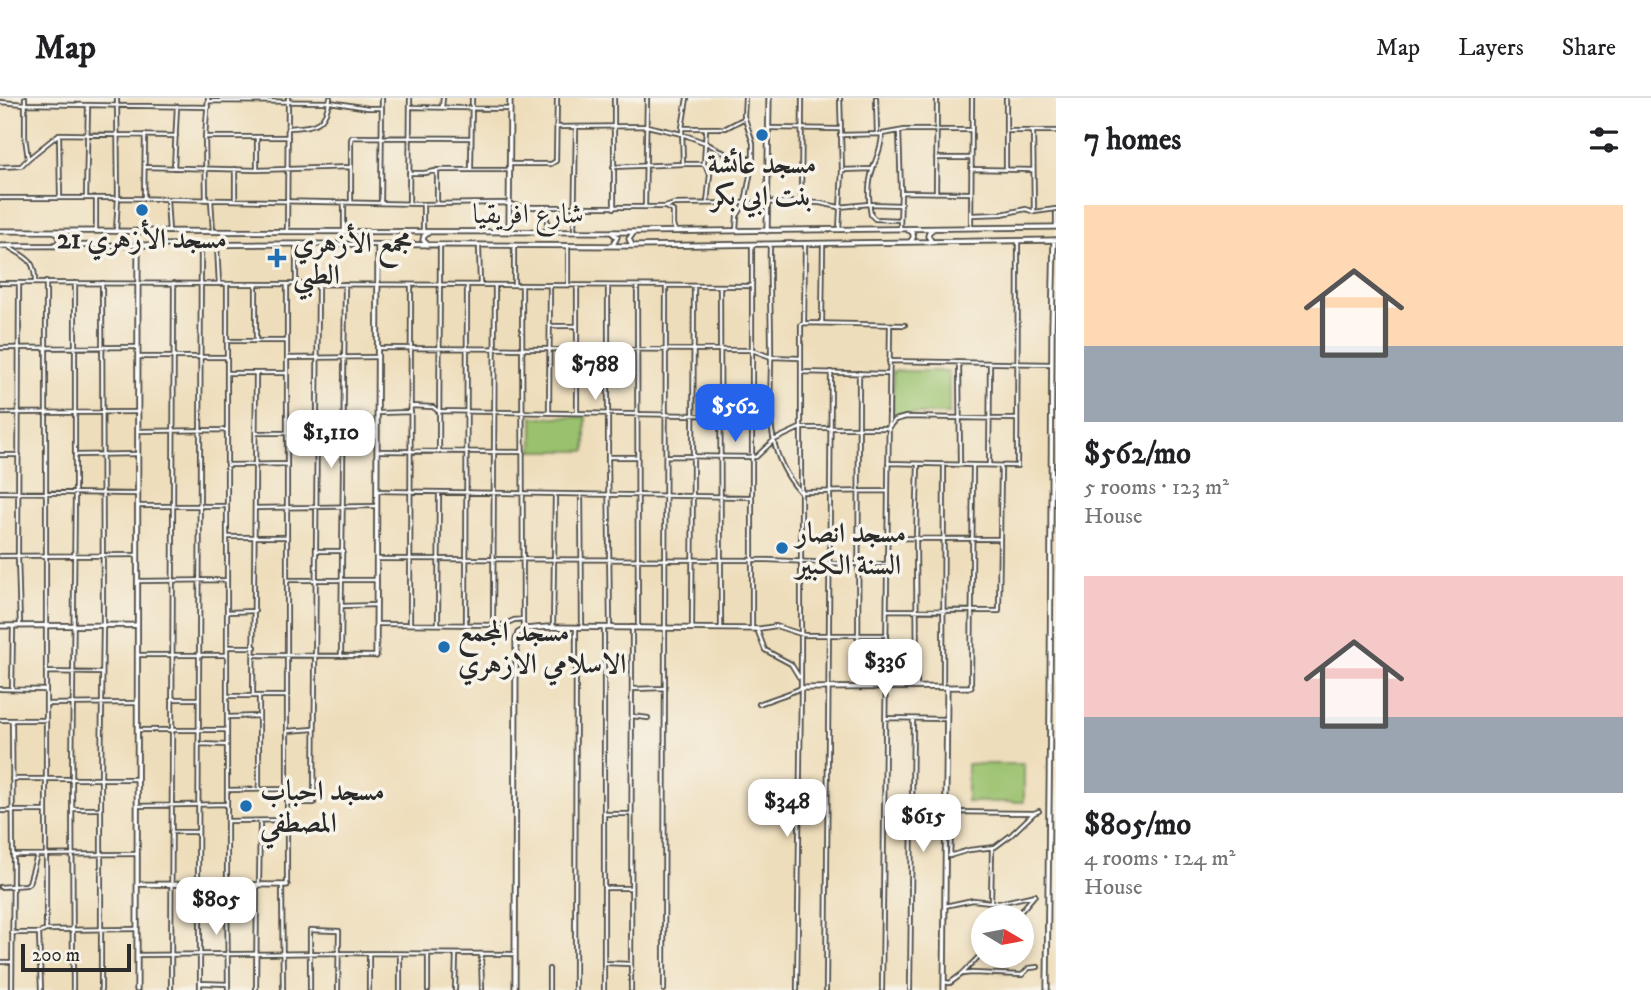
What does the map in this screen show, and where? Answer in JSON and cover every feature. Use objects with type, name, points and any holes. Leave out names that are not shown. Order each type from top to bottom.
[{"type":"street","points":[[25,98],[28,159]]},
{"type":"street","points":[[54,98],[54,104]]},
{"type":"street","points":[[116,230],[117,98]]},
{"type":"street","points":[[145,98],[145,106]]},
{"type":"street","points":[[381,203],[382,98]]},
{"type":"street","points":[[409,204],[410,98]]},
{"type":"street","points":[[442,107],[443,98]]},
{"type":"street","points":[[471,170],[472,98]]},
{"type":"street","points":[[509,232],[510,98]]},
{"type":"street","points":[[510,164],[554,164],[557,98]]},
{"type":"street","points":[[614,98],[614,208]]},
{"type":"street","points":[[645,206],[647,98]]},
{"type":"street","points":[[683,164],[682,128],[687,98]]},
{"type":"street","points":[[736,232],[737,216],[745,203],[753,159],[745,118],[745,98]]},
{"type":"street","points":[[767,231],[769,98]]},
{"type":"street","points":[[801,202],[802,98]]},
{"type":"street","points":[[839,230],[842,170],[840,98]]},
{"type":"street","points":[[876,98],[877,134]]},
{"type":"street","points":[[936,193],[937,98]]},
{"type":"street","points":[[971,228],[972,98]]},
{"type":"street","points":[[1006,98],[1006,169]]},
{"type":"street","points":[[214,230],[206,169],[208,100],[330,100],[382,108]]},
{"type":"street","points":[[287,232],[288,100]]},
{"type":"street","points":[[288,128],[317,124],[323,118],[330,100]]},
{"type":"street","points":[[0,102],[208,107]]},
{"type":"street","points":[[86,198],[88,106]]},
{"type":"street","points":[[174,168],[177,106]]},
{"type":"street","points":[[411,106],[510,109]]},
{"type":"street","points":[[682,128],[726,128],[745,118]]},
{"type":"street","points":[[556,127],[647,127],[682,134],[706,143],[724,155],[753,159]]},
{"type":"street","points":[[574,232],[576,127]]},
{"type":"street","points":[[706,128],[704,164],[710,174],[707,203]]},
{"type":"street","points":[[769,128],[839,129]]},
{"type":"street","points":[[839,135],[882,134],[905,130],[971,130]]},
{"type":"street","points":[[900,131],[900,229]]},
{"type":"street","points":[[1006,131],[1056,131]]},
{"type":"street","points":[[1033,131],[1034,212]]},
{"type":"street","points":[[59,134],[60,198]]},
{"type":"street","points":[[0,167],[22,166],[59,134],[176,136]]},
{"type":"street","points":[[882,134],[881,148],[869,190],[869,204],[873,218],[900,220]]},
{"type":"street","points":[[144,199],[145,135]]},
{"type":"street","points":[[205,137],[288,137]]},
{"type":"street","points":[[257,137],[257,170]]},
{"type":"street","points":[[351,202],[352,137],[471,138]]},
{"type":"street","points":[[936,158],[971,158]]},
{"type":"street","points":[[613,167],[704,164]]},
{"type":"street","points":[[145,167],[257,170],[351,167]]},
{"type":"street","points":[[235,169],[235,201]]},
{"type":"street","points":[[842,170],[873,169]]},
{"type":"street","points":[[971,169],[1033,170]]},
{"type":"street","points":[[409,173],[437,170],[510,170]]},
{"type":"street","points":[[437,170],[437,204]]},
{"type":"street","points":[[901,192],[970,193]]},
{"type":"street","points":[[0,198],[499,203],[521,207],[614,208],[801,202],[839,207],[901,205]]},
{"type":"street","points":[[96,198],[96,231]]},
{"type":"street","points":[[167,199],[169,232]]},
{"type":"street","points":[[344,202],[344,232]]},
{"type":"street","points":[[423,204],[423,232]]},
{"type":"street","points":[[547,207],[547,231]]},
{"type":"street","points":[[665,207],[673,211],[676,232]]},
{"type":"street","points":[[971,215],[1002,214],[1026,209],[1034,212],[1056,211],[1056,227]]},
{"type":"street","name":"شارع افريقيا","points":[[0,231],[736,232],[1056,227]]},
{"type":"street","points":[[906,229],[914,235],[908,243]]},
{"type":"street","points":[[933,243],[928,234],[934,229]]},
{"type":"street","points":[[52,232],[60,237],[59,242],[52,246]]},
{"type":"street","points":[[77,246],[72,239],[78,232]]},
{"type":"street","points":[[429,246],[423,240],[430,232]]},
{"type":"street","points":[[611,232],[617,237],[611,246]]},
{"type":"street","points":[[633,246],[629,239],[634,232]]},
{"type":"street","points":[[1047,990],[1055,240]]},
{"type":"street","name":"شارع افريقيا","points":[[0,246],[633,246],[1055,240]]},
{"type":"street","points":[[888,463],[1017,467],[1018,241]]},
{"type":"street","points":[[296,244],[296,284]]},
{"type":"street","points":[[822,324],[823,244]]},
{"type":"street","points":[[137,990],[138,245]]},
{"type":"street","points":[[752,245],[754,628],[765,650],[791,664],[800,680]]},
{"type":"street","points":[[770,245],[771,424],[783,470],[800,492]]},
{"type":"street","points":[[797,990],[801,688],[801,325],[804,324],[805,245]]},
{"type":"street","points":[[7,246],[32,263],[36,282]]},
{"type":"street","points":[[200,990],[198,804],[201,246]]},
{"type":"street","points":[[217,246],[219,284]]},
{"type":"street","points":[[255,654],[376,656],[378,246]]},
{"type":"street","points":[[439,452],[440,246]]},
{"type":"street","points":[[480,246],[480,285]]},
{"type":"street","points":[[514,246],[514,285]]},
{"type":"street","points":[[568,246],[568,285]]},
{"type":"street","points":[[46,282],[46,929]]},
{"type":"street","points":[[0,283],[752,286]]},
{"type":"street","points":[[19,283],[20,625]]},
{"type":"street","points":[[73,990],[75,283]]},
{"type":"street","points":[[101,990],[102,283]]},
{"type":"street","points":[[171,990],[174,283]]},
{"type":"street","points":[[227,284],[228,990]]},
{"type":"street","points":[[256,284],[256,341]]},
{"type":"street","points":[[283,990],[287,820],[287,284]]},
{"type":"street","points":[[287,803],[314,803],[318,284]]},
{"type":"street","points":[[341,655],[345,284]]},
{"type":"street","points":[[410,624],[411,285]]},
{"type":"street","points":[[466,625],[467,285]]},
{"type":"street","points":[[493,625],[495,285]]},
{"type":"street","points":[[522,285],[523,629]]},
{"type":"street","points":[[549,413],[550,285]]},
{"type":"street","points":[[577,286],[577,414]]},
{"type":"street","points":[[608,286],[610,627]]},
{"type":"street","points":[[631,990],[632,689],[638,560],[637,286]]},
{"type":"street","points":[[664,990],[666,286]]},
{"type":"street","points":[[692,628],[694,286]]},
{"type":"street","points":[[720,286],[721,628]]},
{"type":"street","points":[[804,324],[905,326]]},
{"type":"street","points":[[882,990],[890,325]]},
{"type":"street","points":[[550,326],[577,326]]},
{"type":"street","points":[[227,341],[287,341]]},
{"type":"street","points":[[0,348],[138,347]]},
{"type":"street","points":[[378,348],[752,350],[771,357],[801,358]]},
{"type":"street","points":[[138,357],[227,357]]},
{"type":"street","points":[[287,358],[378,357]]},
{"type":"street","points":[[890,361],[1052,364]]},
{"type":"street","points":[[960,363],[960,465]]},
{"type":"street","points":[[989,466],[990,363]]},
{"type":"street","points":[[801,372],[889,374]]},
{"type":"street","points":[[826,990],[831,372]]},
{"type":"street","points":[[227,373],[287,373]]},
{"type":"street","points":[[253,696],[256,373]]},
{"type":"street","points":[[858,687],[859,373]]},
{"type":"street","points":[[411,405],[433,407],[438,411],[756,416],[771,424]]},
{"type":"street","points":[[0,413],[138,412]]},
{"type":"street","points":[[378,413],[411,412]]},
{"type":"street","points":[[665,456],[756,457],[774,440],[800,428],[888,428],[895,421],[906,417],[1017,419]]},
{"type":"street","points":[[138,431],[227,430]]},
{"type":"street","points":[[256,433],[377,432]]},
{"type":"street","points":[[377,450],[523,452]]},
{"type":"street","points":[[75,455],[138,454]]},
{"type":"street","points":[[0,455],[19,455]]},
{"type":"street","points":[[608,457],[637,457]]},
{"type":"street","points":[[227,465],[287,464]]},
{"type":"street","points":[[917,687],[918,464]]},
{"type":"street","points":[[944,465],[943,610],[948,856]]},
{"type":"street","points":[[760,704],[801,688],[971,687],[973,466]]},
{"type":"street","points":[[887,610],[999,611],[1001,466]]},
{"type":"street","points":[[377,491],[752,496]]},
{"type":"street","points":[[800,492],[887,491]]},
{"type":"street","points":[[0,492],[138,494]]},
{"type":"street","points":[[438,624],[439,492]]},
{"type":"street","points":[[553,627],[555,494]]},
{"type":"street","points":[[581,494],[583,628]]},
{"type":"street","points":[[138,506],[227,506]]},
{"type":"street","points":[[255,508],[377,506]]},
{"type":"street","points":[[227,537],[287,537]]},
{"type":"street","points":[[887,538],[1000,539]]},
{"type":"street","points":[[316,551],[342,551]]},
{"type":"street","points":[[0,556],[138,555]]},
{"type":"street","points":[[377,559],[752,560],[887,564]]},
{"type":"street","points":[[137,580],[227,580]]},
{"type":"street","points":[[287,580],[376,580]]},
{"type":"street","points":[[342,606],[376,605]]},
{"type":"street","points":[[227,612],[255,611]]},
{"type":"street","points":[[376,624],[503,625],[523,619]]},
{"type":"street","points":[[12,689],[13,625]]},
{"type":"street","points":[[0,626],[138,625]]},
{"type":"street","points":[[516,990],[518,633],[523,629],[553,627],[776,626],[799,634],[887,635]]},
{"type":"street","points":[[575,990],[576,628]]},
{"type":"street","points":[[604,628],[604,990]]},
{"type":"street","points":[[227,647],[255,647]]},
{"type":"street","points":[[137,655],[227,655]]},
{"type":"street","points":[[46,672],[102,673]]},
{"type":"street","points":[[632,689],[664,688]]},
{"type":"street","points":[[0,689],[46,690]]},
{"type":"street","points":[[227,696],[287,696]]},
{"type":"street","points":[[259,696],[259,789]]},
{"type":"street","points":[[172,699],[199,699]]},
{"type":"street","points":[[46,704],[137,703]]},
{"type":"street","points":[[227,717],[259,716]]},
{"type":"street","points":[[632,716],[648,718]]},
{"type":"street","points":[[886,718],[946,719]]},
{"type":"street","points":[[910,990],[913,719]]},
{"type":"street","points":[[0,720],[46,720]]},
{"type":"street","points":[[12,720],[12,990]]},
{"type":"street","points":[[287,731],[314,729]]},
{"type":"street","points":[[137,730],[227,730]]},
{"type":"street","points":[[199,744],[227,745]]},
{"type":"street","points":[[1049,750],[1056,750]]},
{"type":"street","points":[[12,779],[137,779]]},
{"type":"street","points":[[227,790],[287,789]]},
{"type":"street","points":[[137,806],[227,804]]},
{"type":"street","points":[[73,809],[101,809]]},
{"type":"street","points":[[0,811],[46,811]]},
{"type":"street","points":[[944,990],[945,906],[952,812],[1039,811]]},
{"type":"street","points":[[948,856],[969,849],[992,848],[1012,835],[1034,813]]},
{"type":"street","points":[[604,814],[631,814]]},
{"type":"street","points":[[227,821],[287,820]]},
{"type":"street","points":[[256,990],[260,821]]},
{"type":"street","points":[[172,832],[198,832]]},
{"type":"street","points":[[991,903],[992,848]]},
{"type":"street","points":[[13,855],[137,854]]},
{"type":"street","points":[[0,887],[26,886],[37,855]]},
{"type":"street","points":[[137,884],[284,885]]},
{"type":"street","points":[[604,888],[631,888]]},
{"type":"street","points":[[945,906],[973,900],[991,903],[1018,900],[1035,895],[1026,905]]},
{"type":"street","points":[[12,933],[39,933],[46,929],[137,929]]},
{"type":"street","points":[[310,990],[310,930],[339,931],[338,990]]},
{"type":"street","points":[[39,933],[41,990]]},
{"type":"street","points":[[369,954],[369,990]]},
{"type":"street","points":[[400,954],[400,990]]},
{"type":"street","points":[[428,954],[428,990]]},
{"type":"street","points":[[455,990],[456,954]]},
{"type":"street","points":[[481,954],[482,990]]},
{"type":"street","points":[[137,955],[515,954]]},
{"type":"street","points":[[0,962],[12,962]]},
{"type":"street","points":[[604,963],[631,964]]},
{"type":"street","points":[[944,982],[951,982],[971,965]]},
{"type":"street","points":[[962,974],[972,972],[1022,975],[1029,968],[1038,967]]},
{"type":"street","points":[[548,990],[549,968]]},
{"type":"street","points":[[200,983],[228,984]]},
{"type":"green space","points":[[893,371],[949,371],[949,414],[893,414]]},
{"type":"green space","points":[[533,417],[586,417],[586,451],[533,451]]},
{"type":"green space","points":[[967,764],[1024,764],[1024,802],[967,802]]},
{"type":"place","name":"مسجد عائشة بنت ابي بكر","points":[[762,135]]},
{"type":"place","name":"مسجد الأزهري 21","points":[[142,210]]},
{"type":"place","name":"مجمع الأزهري الطبي","points":[[277,258]]},
{"type":"place","name":"مسجد انصار السنة الكبير","points":[[782,548]]},
{"type":"place","name":"مسجد المجمع الاسلامي الازهري","points":[[444,647]]},
{"type":"place","name":"مسجد احباب المصطفي","points":[[246,806]]}]
